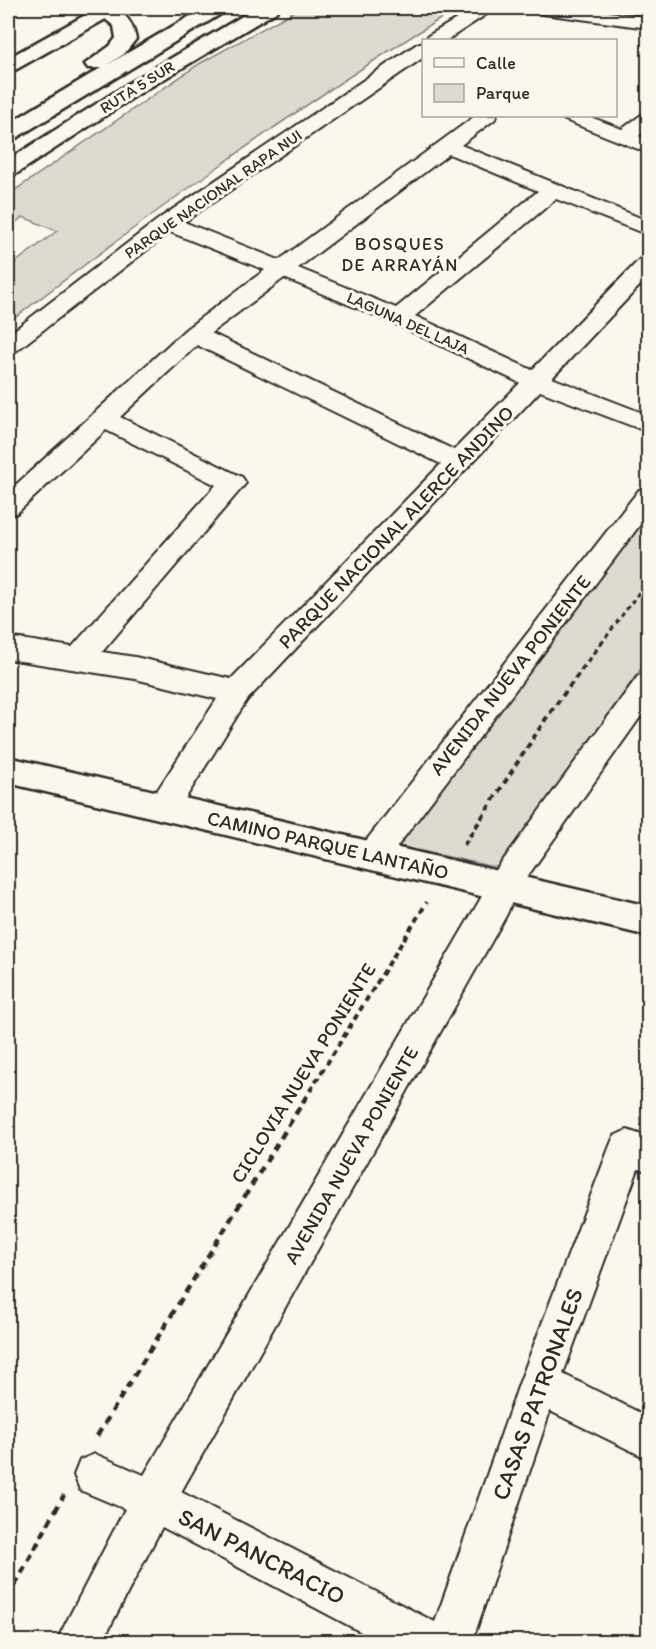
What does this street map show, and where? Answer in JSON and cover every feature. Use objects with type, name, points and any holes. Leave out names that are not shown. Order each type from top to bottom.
[{"type":"main road","name":"RUTA 5 SUR","points":[[8,133],[217,8]]},
{"type":"main road","name":"RUTA 5 SUR","points":[[8,169],[133,89],[269,8]]},
{"type":"main road","points":[[8,66],[108,9],[126,28],[126,39],[123,45],[8,117]]},
{"type":"main road","name":"CAMINO PARQUE LANTAÑO","points":[[8,770],[648,921]]},
{"type":"street","points":[[437,39],[487,8]]},
{"type":"street","points":[[543,8],[648,23]]},
{"type":"street","points":[[599,35],[622,19]]},
{"type":"street","name":"PARQUE NACIONAL RAPA NUI","points":[[8,346],[168,223],[422,49]]},
{"type":"street","points":[[8,507],[194,334],[486,117]]},
{"type":"street","points":[[574,117],[648,147]]},
{"type":"street","points":[[624,137],[648,118]]},
{"type":"street","points":[[446,146],[648,229]]},
{"type":"street","points":[[399,317],[553,190]]},
{"type":"street","name":"LAGUNA DEL LAJA","points":[[168,223],[399,317],[536,381],[648,424]]},
{"type":"street","name":"PARQUE NACIONAL ALERCE ANDINO","points":[[164,806],[237,692],[648,264]]},
{"type":"street","points":[[194,334],[458,462]]},
{"type":"street","points":[[80,658],[232,483],[102,418]]},
{"type":"street","name":"AVENIDA NUEVA PONIENTE","points":[[373,855],[648,496]]},
{"type":"street","points":[[8,648],[80,658],[237,692]]},
{"type":"street","name":"AVENIDA NUEVA PONIENTE","points":[[78,1641],[153,1500],[477,935],[502,886],[648,684]]},
{"type":"street","name":"CASAS PATRONALES","points":[[450,1641],[539,1384],[638,1151]]},
{"type":"street","points":[[539,1384],[648,1439]]},
{"type":"street","name":"SAN PANCRACIO","points":[[85,1469],[153,1500],[428,1641]]},
{"type":"path","name":"CICLOVIA NUEVA PONIENTE","points":[[8,1598],[446,873],[547,717],[648,580]]},
{"type":"green space","points":[[300,8],[458,8],[285,120],[117,240],[8,323],[8,268],[57,231],[23,217],[8,228],[8,195],[199,64]]},
{"type":"green space","points":[[648,512],[648,659],[499,868],[394,845]]},
{"type":"waterway","points":[[643,8],[648,8]]},
{"type":"district","name":"BOSQUES DE ARRAYÁN","points":[[400,254]]}]
